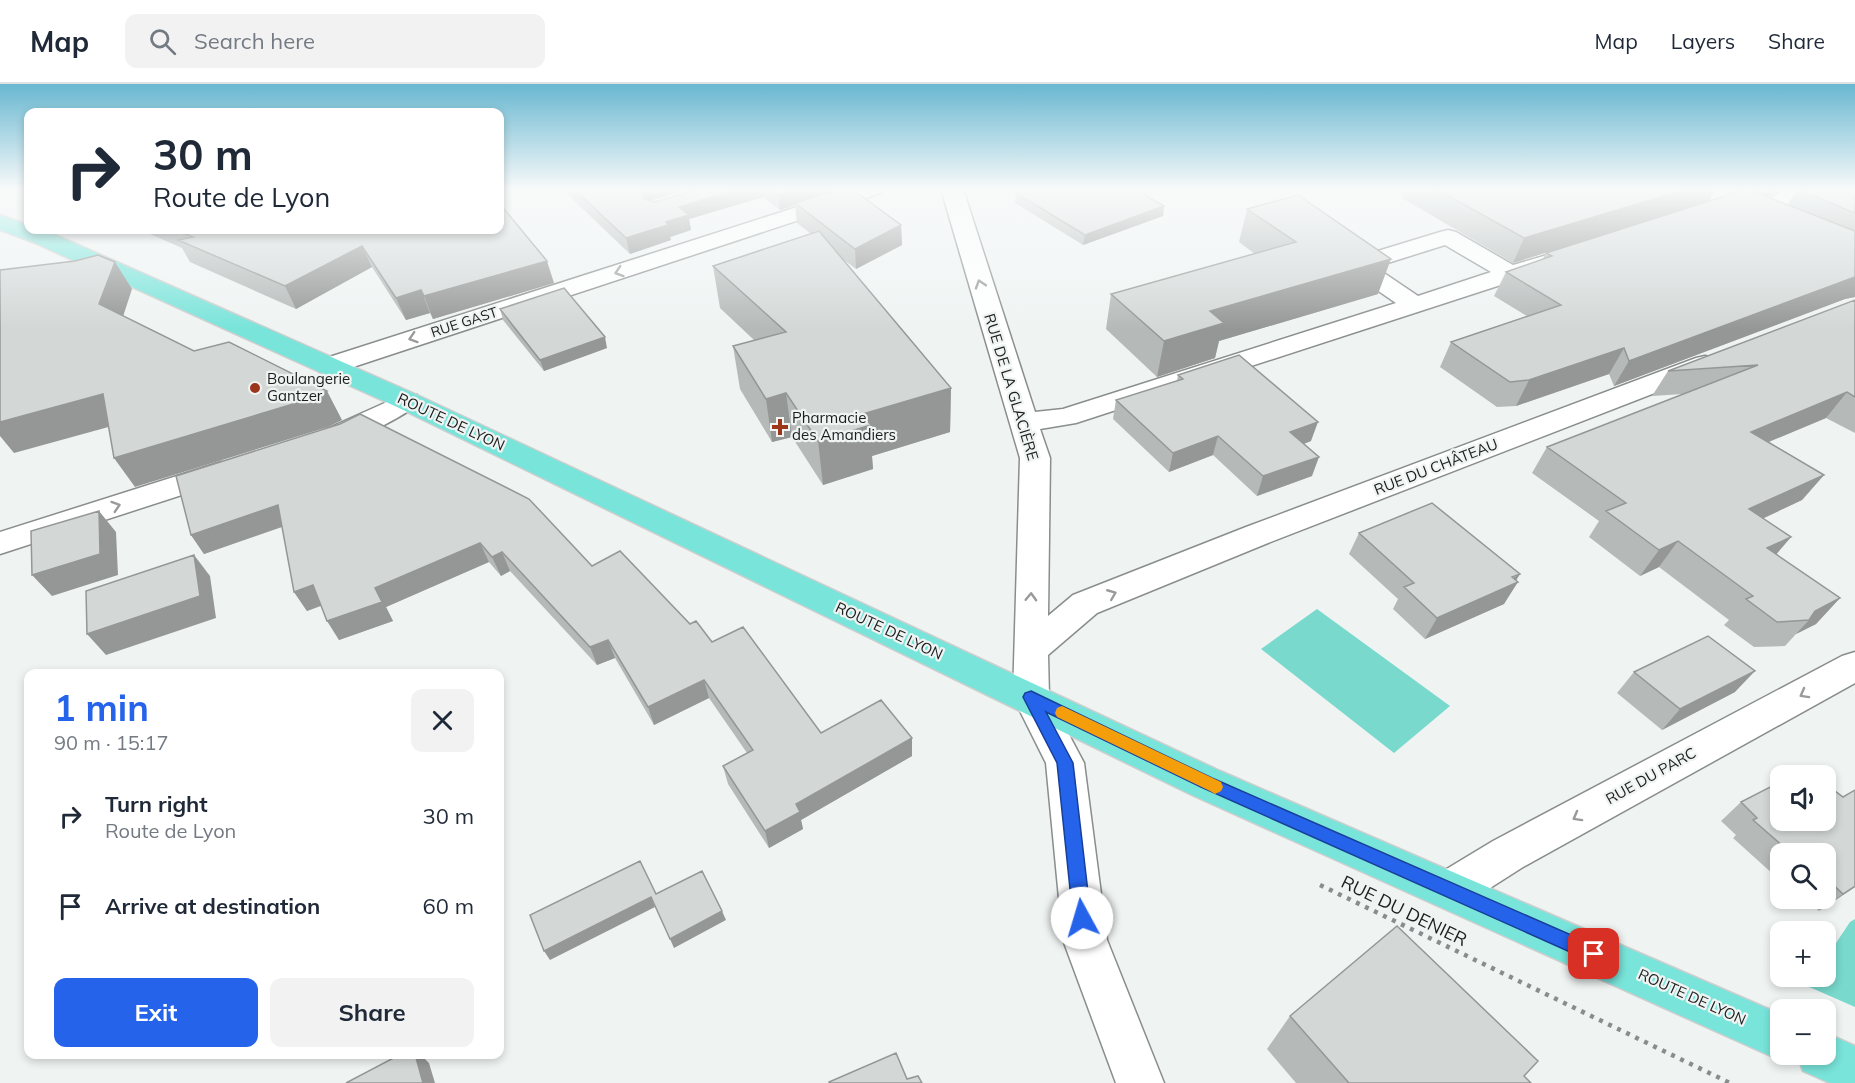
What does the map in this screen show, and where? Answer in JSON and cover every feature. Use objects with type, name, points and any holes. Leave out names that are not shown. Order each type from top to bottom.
[{"type":"main road","name":"ROUTE DE LYON","points":[[37,236],[407,401],[1031,697],[1206,783],[1770,1033]]},
{"type":"main road","points":[[1836,1061],[1855,1070]]},
{"type":"street","name":"RUE GAST","points":[[329,366],[730,236]]},
{"type":"street","name":"RUE DE LA GLACIÈRE","points":[[966,236],[1035,458],[1029,650],[1031,697]]},
{"type":"street","points":[[1414,304],[1356,265],[1448,237],[1511,274]]},
{"type":"street","points":[[1024,422],[1066,417],[1568,256]]},
{"type":"street","name":"RUE DU CHÂTEAU","points":[[1029,650],[1085,604],[1257,535],[1733,353]]},
{"type":"street","points":[[305,446],[339,435],[407,401]]},
{"type":"street","points":[[0,543],[248,464]]},
{"type":"street","name":"RUE DU PARC","points":[[1449,890],[1508,854],[1855,666]]},
{"type":"street","points":[[1031,697],[1065,763],[1084,940],[1140,1083]]},
{"type":"path","name":"RUE DU DENIER","points":[[1312,882],[1730,1083]]},
{"type":"green space","points":[[1317,609],[1450,706],[1394,753],[1261,649]]},
{"type":"green space","points":[[1855,919],[1855,1007],[1809,987],[1836,987],[1836,943],[1850,922]]},
{"type":"building","points":[[190,236],[526,236],[547,261],[424,296],[421,290],[396,298],[362,246],[285,286],[178,240],[193,237]]},
{"type":"building","points":[[805,236],[823,236],[951,388],[863,414],[871,425],[818,441],[786,393],[766,399],[733,346],[786,332],[713,266]]},
{"type":"building","points":[[838,236],[881,236],[855,249]]},
{"type":"building","points":[[1287,236],[1357,236],[1391,259],[1210,311],[1224,323],[1164,341],[1111,294],[1296,242]]},
{"type":"building","points":[[1601,236],[1855,236],[1855,277],[1629,361],[1624,348],[1529,380],[1510,382],[1451,342],[1561,305],[1506,272],[1552,256],[1546,253]]},
{"type":"building","points":[[98,255],[115,262],[99,304],[194,351],[229,342],[327,391],[313,398],[114,458],[103,394],[0,422],[0,270],[75,261]]},
{"type":"building","points":[[564,288],[605,337],[540,360],[500,309]]},
{"type":"building","points":[[1855,300],[1855,397],[1847,392],[1751,432],[1824,475],[1749,509],[1791,537],[1767,548],[1840,598],[1815,611],[1809,620],[1777,622],[1746,599],[1753,596],[1678,541],[1659,550],[1606,511],[1626,503],[1547,447],[1758,365],[1668,371]]},
{"type":"building","points":[[1239,355],[1318,422],[1290,432],[1319,457],[1263,476],[1218,436],[1173,453],[1116,400],[1183,379],[1178,375]]},
{"type":"building","points":[[360,414],[529,499],[592,566],[620,551],[690,624],[696,621],[712,642],[743,627],[821,733],[881,700],[912,738],[796,804],[800,812],[765,831],[723,766],[753,750],[704,680],[648,707],[608,640],[590,647],[502,552],[492,557],[480,543],[375,588],[382,602],[327,621],[313,585],[294,592],[278,505],[191,535],[176,476],[340,424]]},
{"type":"building","points":[[1432,503],[1520,574],[1512,577],[1518,582],[1437,618],[1404,587],[1414,583],[1359,533]]},
{"type":"building","points":[[99,511],[100,554],[32,575],[31,531]]},
{"type":"building","points":[[194,555],[200,596],[87,634],[86,591]]},
{"type":"building","points":[[1708,636],[1755,671],[1680,709],[1634,672]]},
{"type":"building","points":[[1770,787],[1770,831],[1836,831],[1836,792],[1843,797],[1855,790],[1855,886],[1843,894],[1836,887],[1836,843],[1779,843],[1753,820],[1757,818],[1741,802]]},
{"type":"building","points":[[640,861],[656,894],[702,871],[722,911],[670,939],[651,897],[544,951],[530,915]]},
{"type":"building","points":[[1397,926],[1538,1061],[1524,1076],[1531,1083],[1349,1083],[1290,1016]]},
{"type":"building","points":[[896,1053],[907,1079],[918,1076],[922,1083],[829,1083],[829,1082]]},
{"type":"building","points":[[392,1059],[416,1059],[423,1083],[346,1083]]},
{"type":"slow traffic","points":[[1062,713],[1215,787]]},
{"type":"place","name":"Boulangerie Gantzer","points":[[255,388]]},
{"type":"place","name":"Pharmacie des Amandiers","points":[[780,427]]},
{"type":"route","points":[[1082,918],[1065,763],[1031,697],[1206,783],[1594,954]]}]
